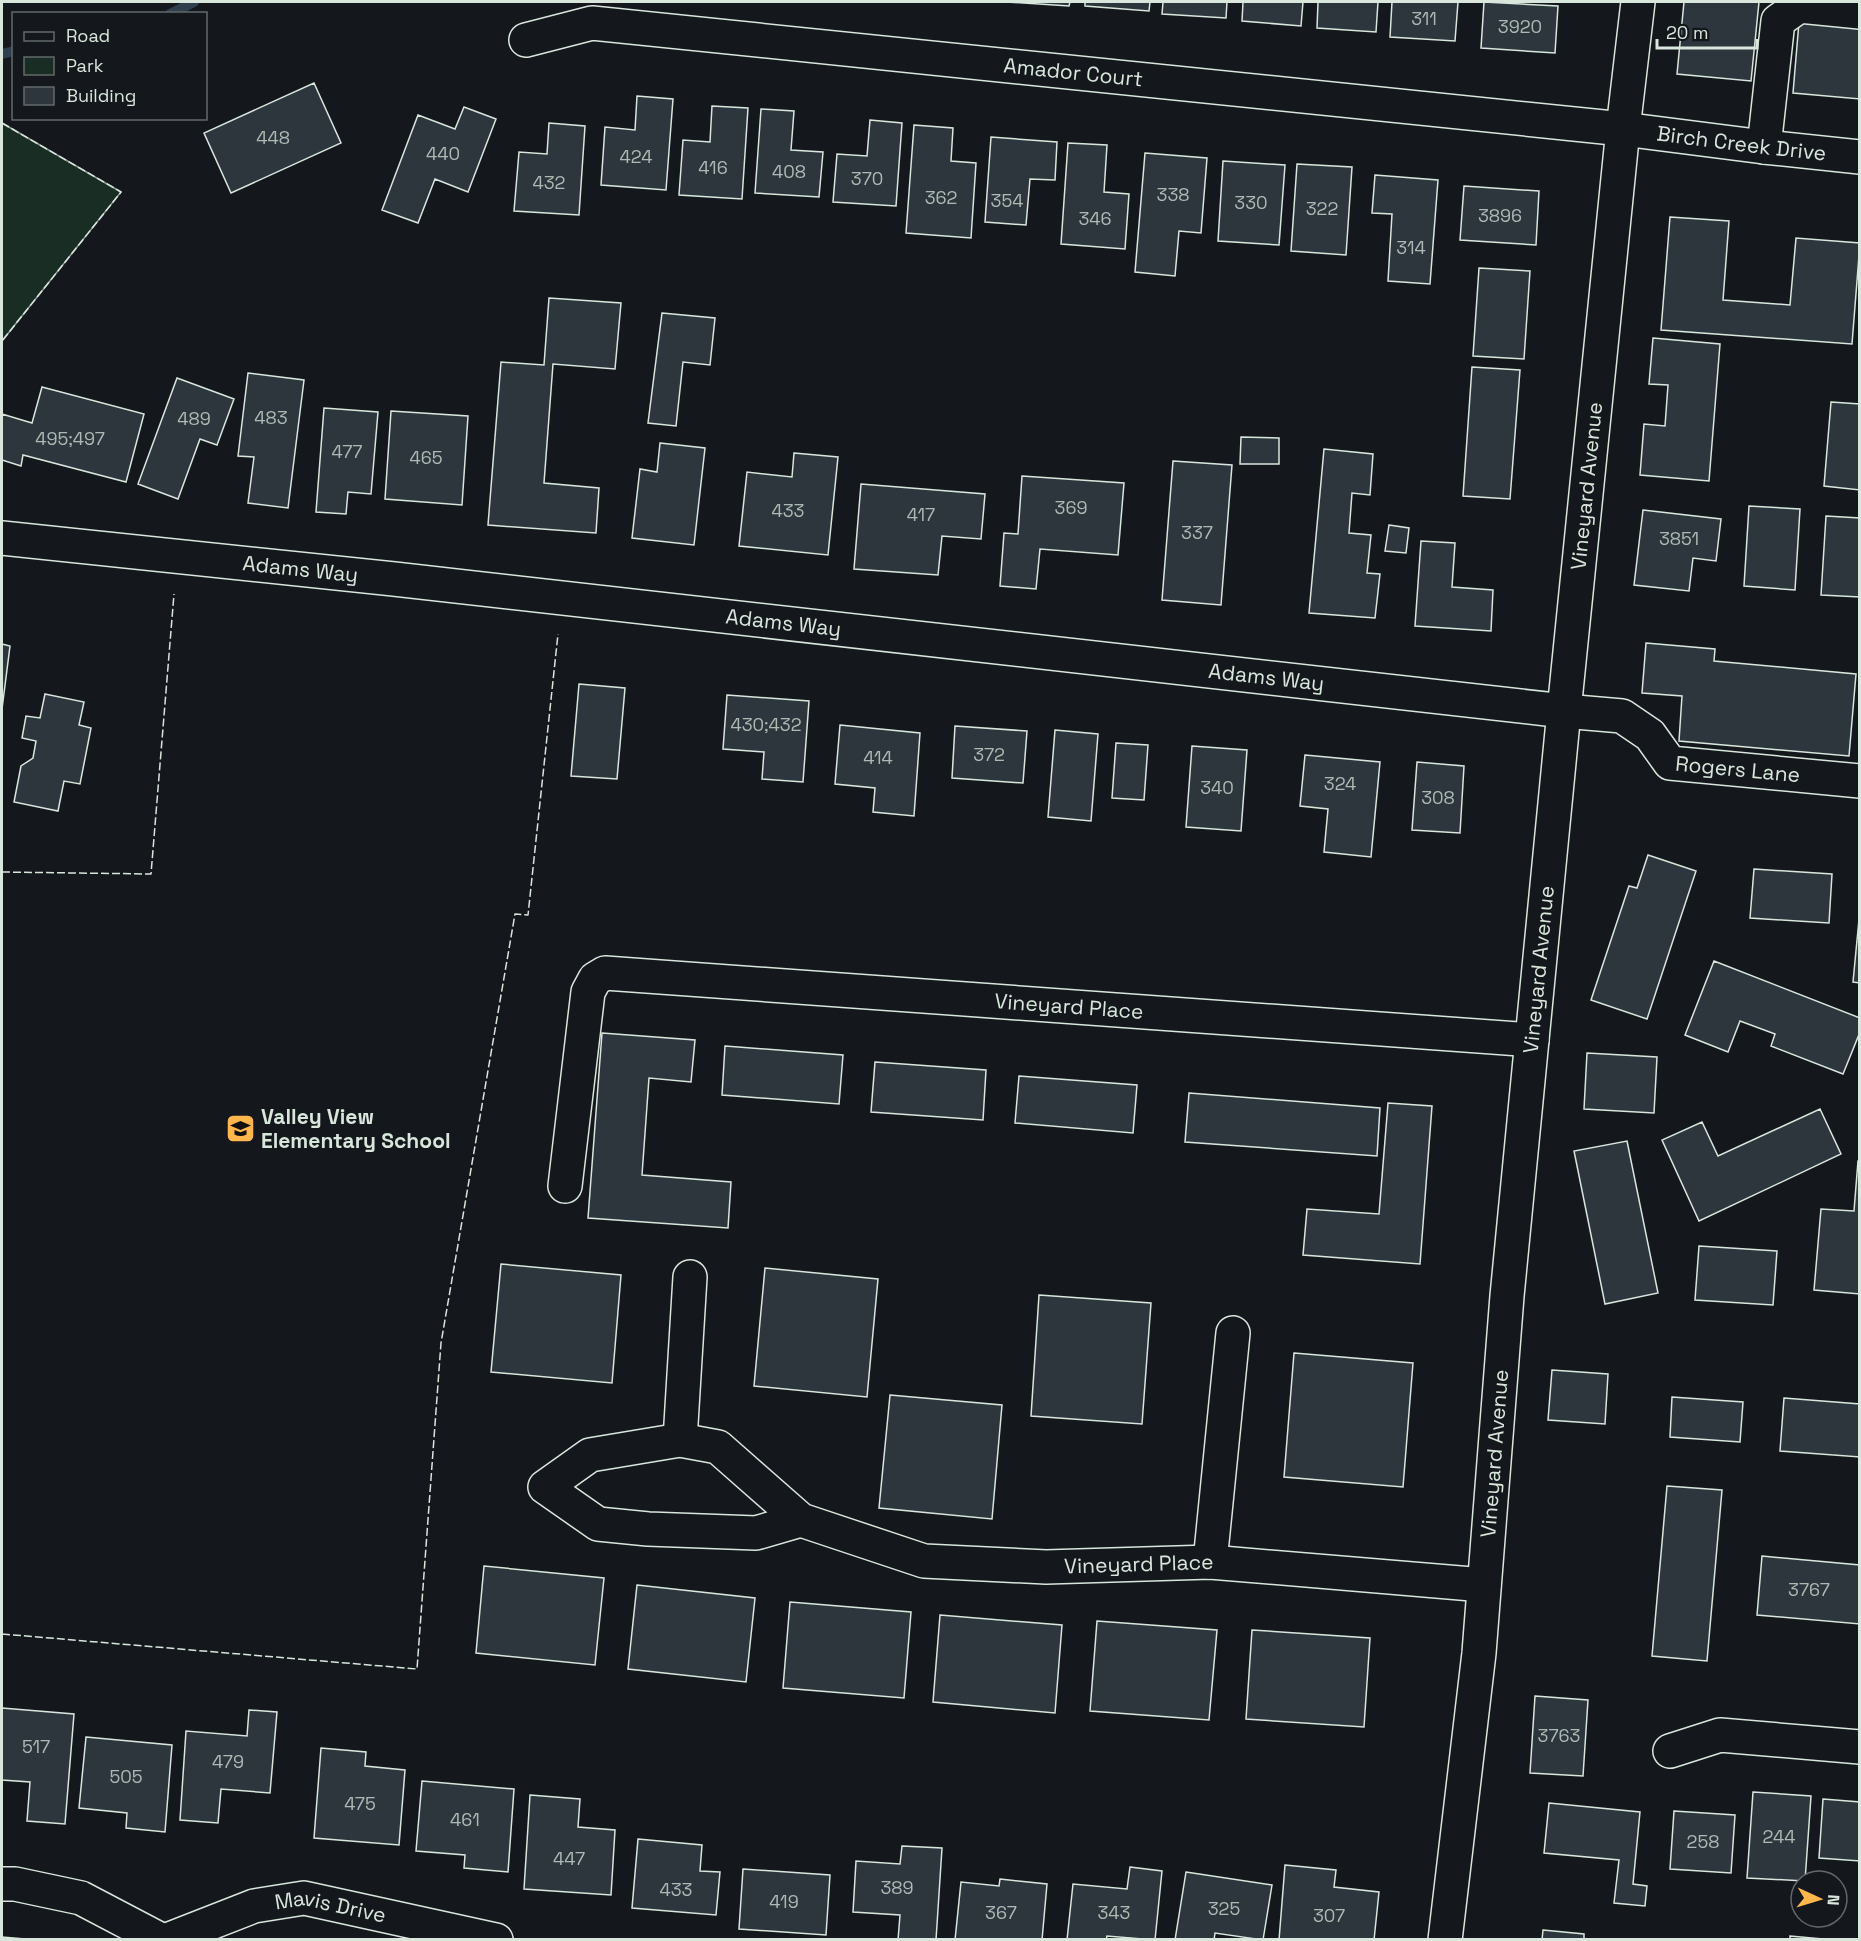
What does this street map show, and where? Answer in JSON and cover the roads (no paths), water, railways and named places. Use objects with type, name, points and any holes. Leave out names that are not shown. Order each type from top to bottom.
[{"type":"street","name":"Vineyard Avenue","points":[[1445,1940],[1479,1653],[1504,1324],[1564,711],[1638,2]]},
{"type":"street","points":[[1764,147],[1778,21],[1799,6],[1860,12]]},
{"type":"street","name":"Amador Court","points":[[526,40],[592,23],[1623,129]]},
{"type":"street","name":"Birch Creek Drive","points":[[1623,129],[1860,157]]},
{"type":"street","name":"Adams Way","points":[[2,538],[1564,711]]},
{"type":"street","name":"Rogers Lane","points":[[1564,711],[1622,716],[1650,735],[1670,763],[1860,781]]},
{"type":"street","name":"Vineyard Place","points":[[564,1186],[588,992],[595,979],[605,973],[1532,1040]]},
{"type":"street","points":[[680,1440],[690,1277]]},
{"type":"street","points":[[1210,1562],[1233,1333]]},
{"type":"street","name":"Vineyard Place","points":[[801,1520],[756,1533],[648,1529],[598,1524],[545,1487],[590,1455],[680,1440],[718,1447],[801,1520],[924,1561],[1046,1567],[1210,1562],[1484,1585]]},
{"type":"street","points":[[1670,1751],[1720,1736],[1860,1747]]},
{"type":"street","points":[[2,1884],[15,1884],[81,1898],[161,1940]]},
{"type":"street","name":"Mavis Drive","points":[[167,1940],[254,1905],[304,1898],[496,1940]]},
{"type":"waterway","points":[[174,12],[194,2]]},
{"type":"waterway","points":[[2,54],[12,52]]},
{"type":"place","name":"Valley View Elementary School","points":[[240,1129]]}]
